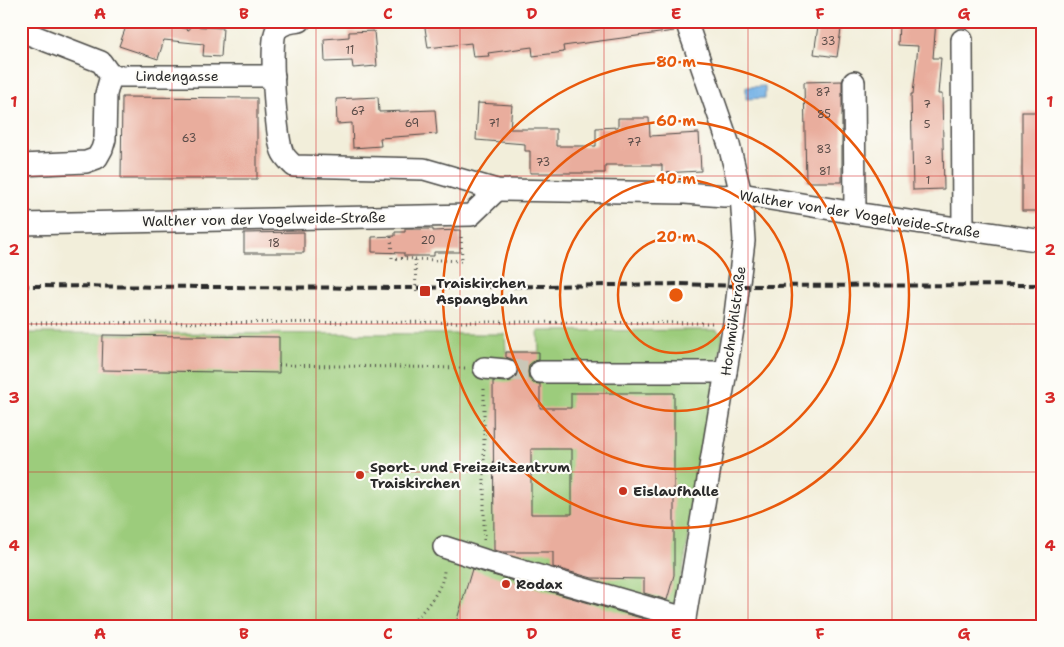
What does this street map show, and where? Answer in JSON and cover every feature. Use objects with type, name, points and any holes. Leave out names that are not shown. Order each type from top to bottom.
[{"type":"street","points":[[274,76],[273,37],[276,30],[283,24],[300,21]]},
{"type":"street","name":"Hochmühlstraße","points":[[684,622],[734,323],[744,240],[741,194],[729,145],[686,21]]},
{"type":"street","points":[[21,31],[102,62],[111,76],[106,94],[105,139],[97,158],[86,162],[21,165]]},
{"type":"street","points":[[962,40],[963,230]]},
{"type":"street","name":"Lindengasse","points":[[111,76],[274,76]]},
{"type":"street","name":"Walther von der Vogelweide-Straße","points":[[274,76],[276,127],[282,153],[294,166],[424,169],[497,190],[676,193],[724,196],[741,194],[1043,241]]},
{"type":"street","points":[[854,82],[855,213]]},
{"type":"street","name":"Walther von der Vogelweide-Straße","points":[[21,224],[470,215],[497,190]]},
{"type":"street","points":[[484,368],[506,370]]},
{"type":"street","points":[[540,372],[726,372]]},
{"type":"street","points":[[444,548],[684,622]]},
{"type":"path","points":[[390,216],[392,258],[462,261],[461,215]]},
{"type":"path","points":[[415,259],[416,292]]},
{"type":"path","points":[[21,323],[734,323]]},
{"type":"path","points":[[279,365],[484,368],[484,560]]},
{"type":"path","points":[[409,626],[436,594],[444,574],[444,548]]},
{"type":"green space","name":"Sport- und Freizeitzentrum Traiskirchen","points":[[716,330],[723,335],[683,570],[670,620],[644,616],[641,626],[21,626],[21,333],[505,334],[506,352],[539,352],[538,331]]},
{"type":"water","points":[[765,86],[765,98],[746,99],[746,87]]},
{"type":"building","points":[[128,21],[162,21],[189,30],[189,26],[223,28],[221,57],[203,56],[204,44],[164,40],[158,59],[119,46]]},
{"type":"building","points":[[424,21],[673,21],[674,31],[563,46],[564,52],[533,56],[532,47],[488,53],[489,56],[473,57],[471,43],[428,48]]},
{"type":"building","points":[[899,21],[936,21],[933,58],[941,58],[938,94],[942,94],[944,189],[913,190],[911,94],[913,94],[918,46],[898,45]]},
{"type":"building","points":[[818,26],[841,29],[837,57],[814,54]]},
{"type":"building","points":[[374,31],[377,66],[353,68],[352,61],[325,62],[324,39],[349,37],[349,32]]},
{"type":"building","points":[[842,81],[842,182],[806,182],[804,82]]},
{"type":"building","points":[[122,97],[257,98],[257,179],[121,179]]},
{"type":"building","points":[[378,97],[379,112],[435,110],[437,134],[380,138],[381,146],[353,148],[352,123],[337,124],[336,99]]},
{"type":"building","points":[[478,103],[512,105],[510,129],[556,129],[556,146],[596,146],[596,128],[618,127],[618,118],[649,118],[650,136],[699,133],[701,171],[662,173],[662,165],[605,165],[605,173],[530,173],[530,151],[525,151],[525,144],[476,140]]},
{"type":"building","points":[[1022,112],[1043,112],[1043,211],[1022,211]]},
{"type":"building","points":[[405,229],[460,230],[460,252],[434,252],[434,256],[404,256],[404,253],[372,252],[372,237],[395,236],[395,232],[405,232]]},
{"type":"building","points":[[304,232],[304,253],[244,253],[244,233]]},
{"type":"building","points":[[103,335],[279,337],[279,373],[102,370]]},
{"type":"building","name":"Eislaufhalle","points":[[506,352],[539,352],[539,360],[529,365],[528,372],[529,378],[533,383],[540,384],[540,408],[571,408],[571,393],[674,393],[674,575],[667,600],[644,593],[644,579],[592,578],[553,567],[553,552],[502,552],[494,550],[493,381],[511,381],[516,378],[518,371],[514,360],[506,357]],"holes":[[[531,449],[572,449],[572,514],[531,514]]]},
{"type":"building","name":"Rodax","points":[[472,569],[665,625],[665,626],[455,626]]},
{"type":"tunnel","points":[[506,370],[540,372]]},
{"type":"railway","points":[[21,286],[408,288],[678,284],[739,286],[1043,285]]},
{"type":"place","name":"Traiskirchen Aspangbahn","points":[[425,291]]},
{"type":"place","name":"Sport- und Freizeitzentrum Traiskirchen","points":[[360,475]]},
{"type":"place","name":"Eislaufhalle","points":[[623,491]]},
{"type":"place","name":"Rodax","points":[[506,584]]}]
